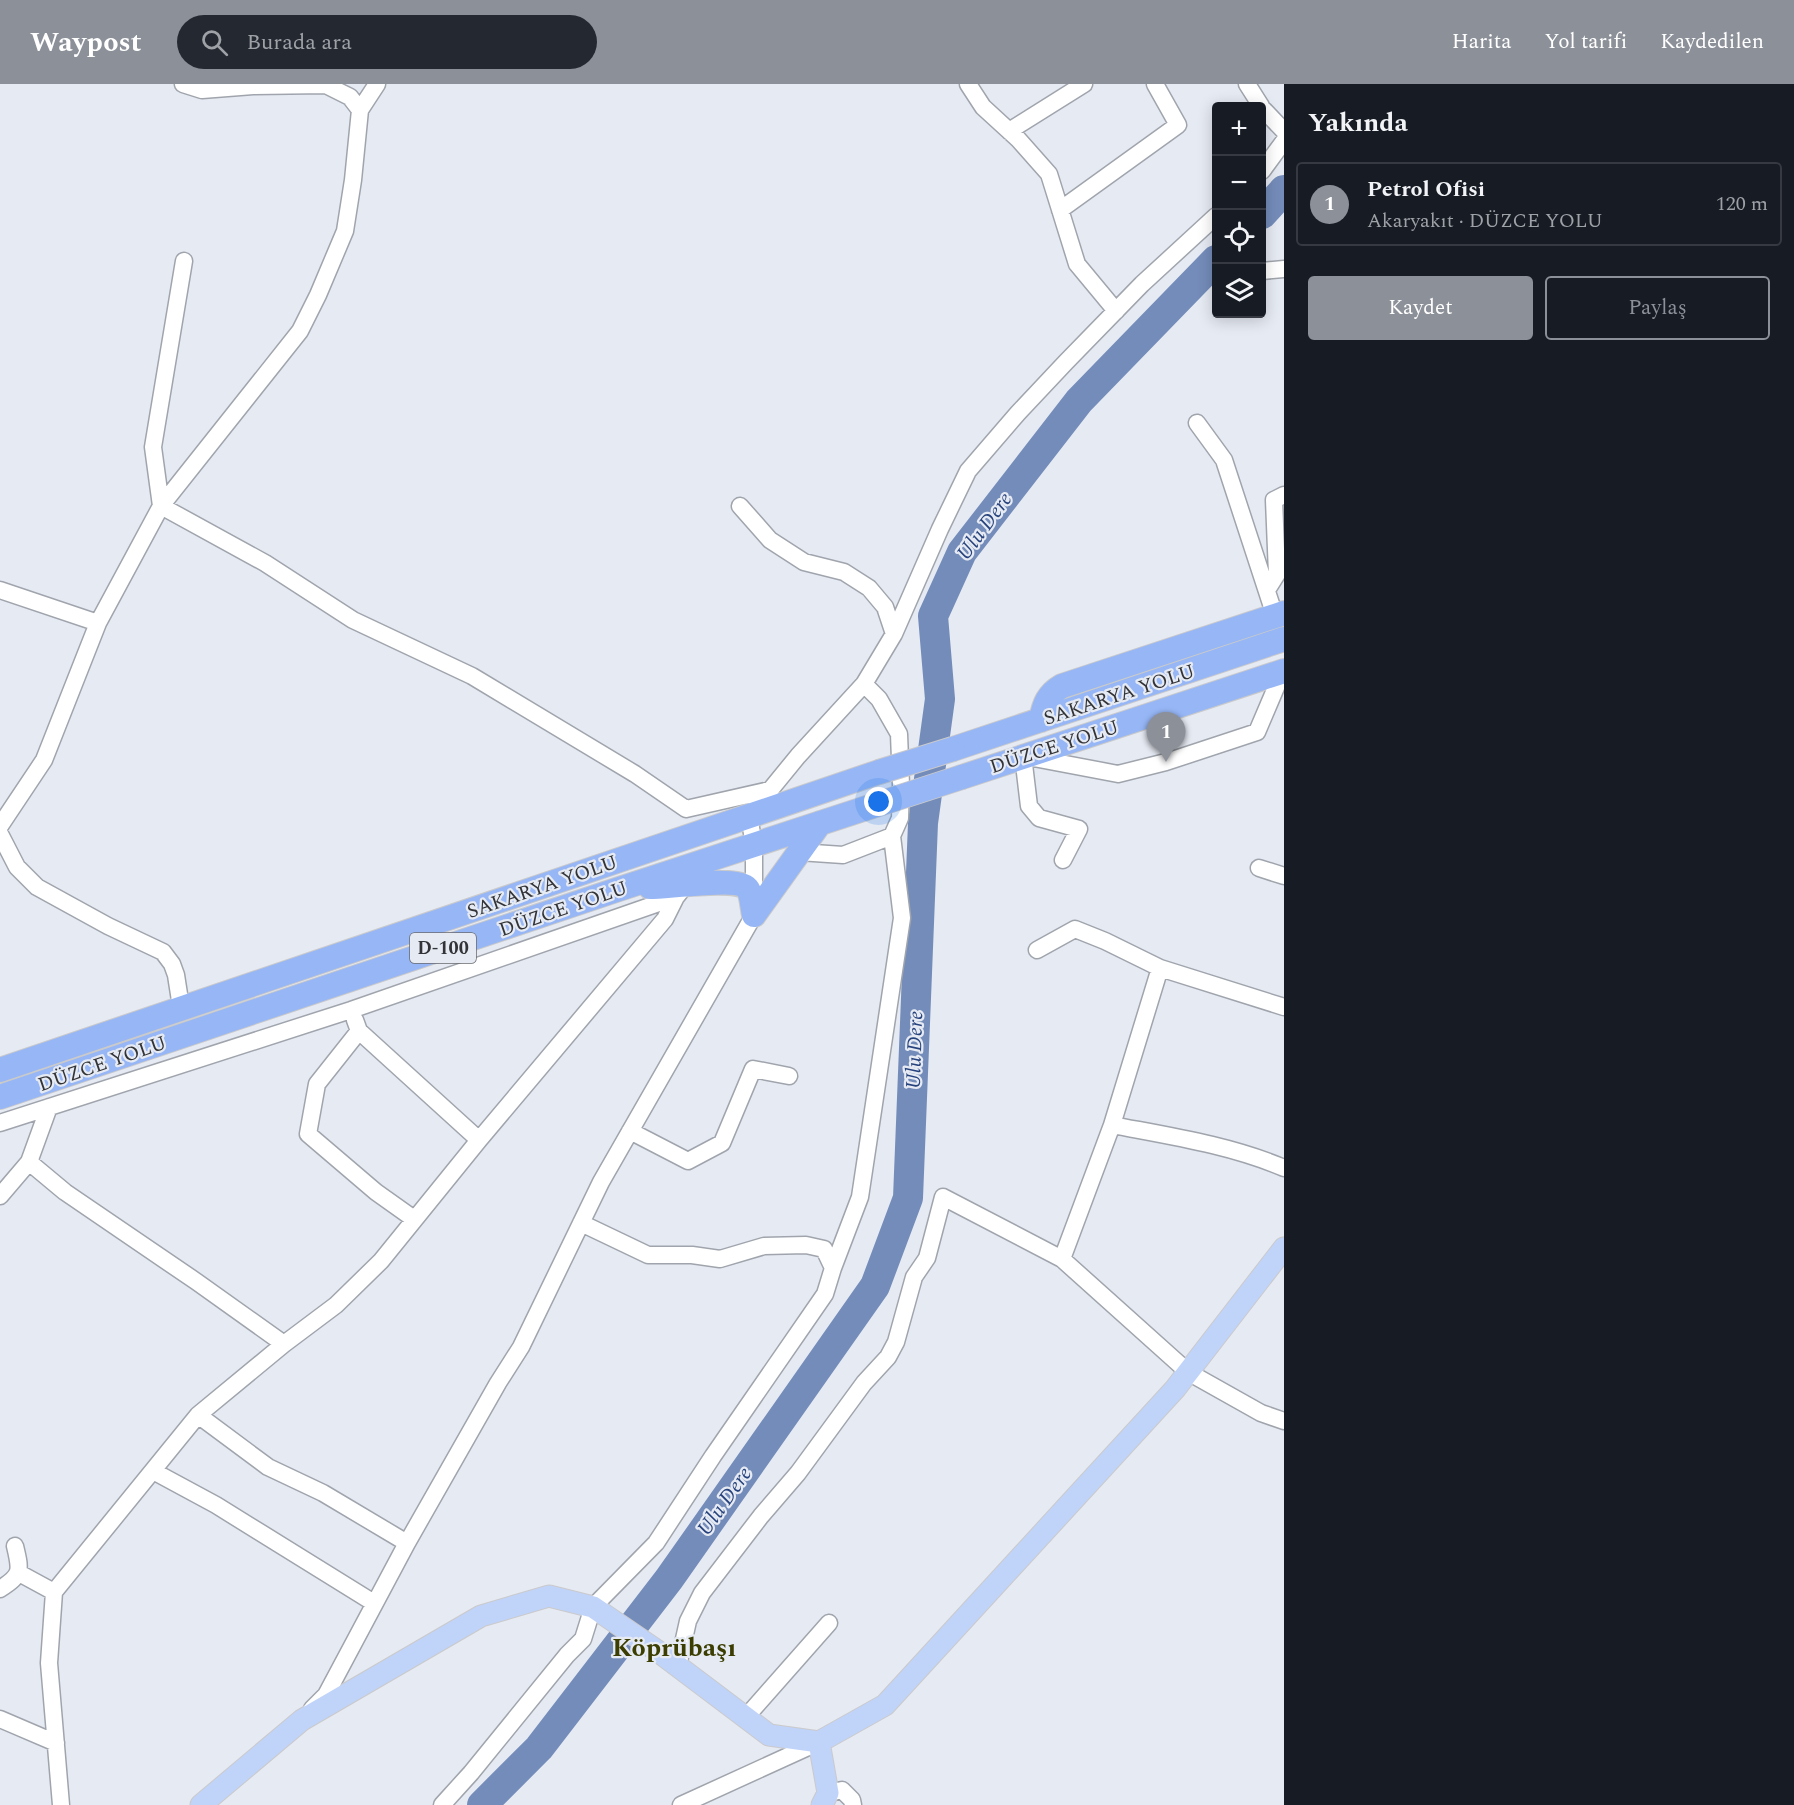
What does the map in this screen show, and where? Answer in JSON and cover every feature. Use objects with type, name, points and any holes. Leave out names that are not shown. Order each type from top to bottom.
[{"type":"highway","points":[[1041,720],[1048,697],[1062,686],[1280,615]]},
{"type":"highway","name":"SAKARYA YOLU","points":[[0,1067],[879,772],[1284,639]]},
{"type":"highway","name":"DÜZCE YOLU","points":[[0,1097],[619,889],[1284,671]]},
{"type":"highway","points":[[754,915],[820,823]]},
{"type":"highway","points":[[619,889],[680,891],[724,882],[739,882],[746,886],[749,892],[754,915]]},
{"type":"main road","points":[[201,1805],[302,1720],[482,1616],[549,1596],[593,1607],[659,1652],[770,1735],[819,1742],[885,1705],[1175,1389],[1284,1248]]},
{"type":"main road","points":[[819,1742],[825,1799]]},
{"type":"street","points":[[183,84],[202,90],[253,86],[326,85],[350,97],[360,110]]},
{"type":"street","points":[[0,826],[44,759],[98,622],[162,506],[300,331],[314,304],[345,231],[360,110],[377,84]]},
{"type":"street","points":[[968,84],[983,107],[1049,174],[1077,264],[1116,311]]},
{"type":"street","points":[[1009,131],[1084,84]]},
{"type":"street","points":[[1060,210],[1178,125],[1155,84]]},
{"type":"street","points":[[1247,84],[1258,102]]},
{"type":"street","points":[[1266,112],[1284,131]]},
{"type":"street","points":[[1266,166],[1284,141]]},
{"type":"street","points":[[302,1720],[326,1695],[407,1543],[521,1347],[601,1182],[754,915],[754,845],[749,816],[798,756],[864,684],[894,634],[968,471],[1018,413],[1142,284],[1212,220]]},
{"type":"street","points":[[162,506],[153,447],[171,327],[184,261]]},
{"type":"street","points":[[1266,270],[1282,267]]},
{"type":"street","points":[[1197,423],[1224,460],[1267,590],[1280,615]]},
{"type":"street","points":[[1267,590],[1277,574],[1274,500],[1284,495]]},
{"type":"street","points":[[162,506],[265,563],[353,620],[472,676],[635,774],[686,809],[770,790]]},
{"type":"street","points":[[740,506],[770,540],[804,562],[844,573],[869,588],[885,607],[894,634]]},
{"type":"street","points":[[0,590],[98,622]]},
{"type":"street","points":[[1063,860],[1079,829],[1040,818],[1029,806],[1023,756],[1118,774],[1176,759],[1257,732],[1284,671]]},
{"type":"street","points":[[442,1805],[471,1773],[567,1654],[583,1639],[593,1607],[656,1543],[825,1294],[860,1197],[902,918],[892,836],[900,818],[899,734],[879,699],[864,684]]},
{"type":"street","points":[[0,834],[17,867],[36,887],[108,926],[163,952],[172,964],[176,975],[180,1007]]},
{"type":"street","points":[[799,852],[843,855],[892,836]]},
{"type":"street","points":[[61,1805],[49,1663],[54,1592],[198,1415],[284,1344],[336,1305],[381,1262],[478,1140],[664,919],[698,864]]},
{"type":"street","points":[[1259,868],[1284,876]]},
{"type":"street","points":[[0,1123],[351,1010],[680,891]]},
{"type":"street","points":[[1037,950],[1075,929],[1160,968],[1284,1007]]},
{"type":"street","points":[[1062,1259],[1112,1125],[1160,968]]},
{"type":"street","points":[[351,1010],[359,1031],[478,1140]]},
{"type":"street","points":[[359,1031],[317,1084],[308,1134],[376,1192],[414,1219]]},
{"type":"street","points":[[630,1131],[688,1161],[722,1143],[753,1069],[789,1076]]},
{"type":"street","points":[[0,1196],[29,1162],[49,1107]]},
{"type":"street","points":[[1112,1125],[1182,1138],[1250,1155],[1284,1168]]},
{"type":"street","points":[[29,1162],[65,1192],[284,1344]]},
{"type":"street","points":[[678,1666],[688,1621],[702,1593],[761,1516],[798,1473],[864,1383],[888,1358],[896,1342],[914,1277],[927,1258],[943,1197],[1062,1259],[1188,1372],[1261,1413],[1284,1421]]},
{"type":"street","points":[[581,1223],[648,1255],[692,1255],[720,1259],[764,1246],[806,1245],[824,1249],[833,1268]]},
{"type":"street","points":[[198,1415],[268,1467],[323,1493],[407,1543]]},
{"type":"street","points":[[153,1471],[216,1505],[374,1603]]},
{"type":"street","points":[[0,1589],[16,1579],[19,1573],[15,1546]]},
{"type":"street","points":[[19,1573],[54,1592]]},
{"type":"street","points":[[746,1717],[829,1623]]},
{"type":"street","points":[[0,1719],[56,1743]]},
{"type":"street","points":[[681,1805],[819,1742]]},
{"type":"street","points":[[825,1799],[842,1790],[852,1800],[853,1805]]},
{"type":"waterway","name":"Ulu Dere","points":[[1266,210],[1284,190]]},
{"type":"waterway","name":"Ulu Dere","points":[[482,1805],[539,1748],[669,1579],[875,1286],[908,1198],[923,823],[940,699],[933,616],[962,552],[1079,401],[1212,264]]},
{"type":"place","name":"Petrol Ofisi","points":[[1166,762]]},
{"type":"district","name":"Köprübaşı","points":[[674,1647]]}]
